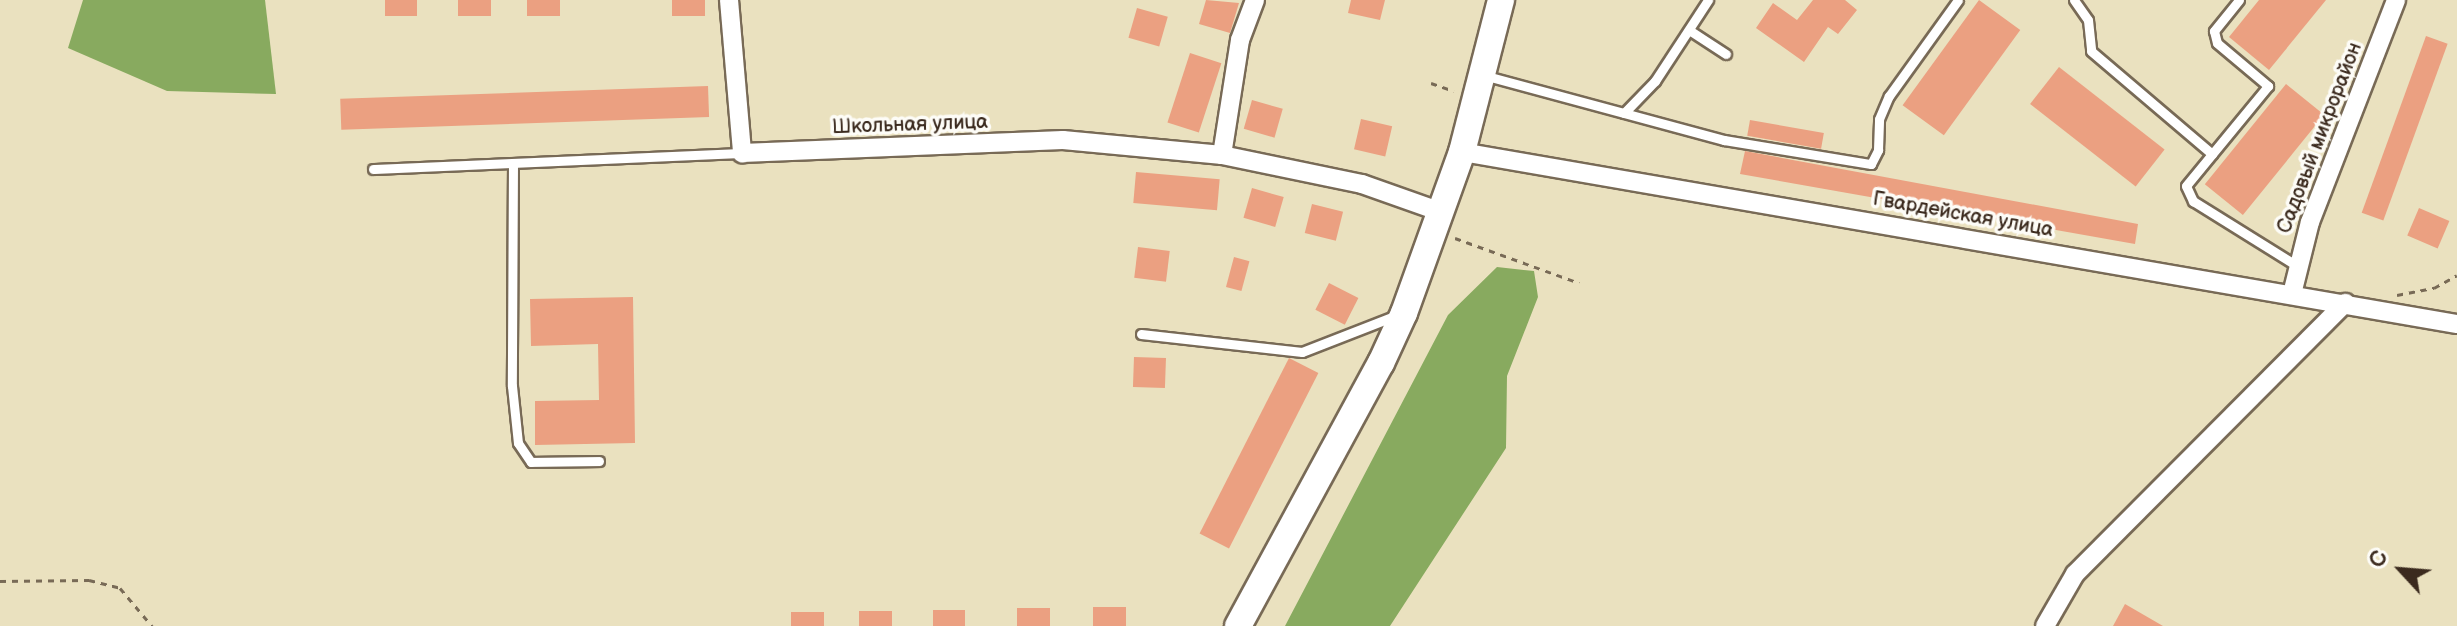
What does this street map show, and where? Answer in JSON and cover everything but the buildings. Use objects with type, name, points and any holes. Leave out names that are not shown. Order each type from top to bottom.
[{"type":"main road","points":[[1238,626],[1381,363],[1404,313],[1462,152],[1501,0]]},
{"type":"street","points":[[729,0],[742,153]]},
{"type":"street","points":[[1222,155],[1240,40],[1255,0]]},
{"type":"street","name":"Садовый микрорайон","points":[[2292,294],[2296,265],[2396,0]]},
{"type":"street","name":"Школьная улица","points":[[742,153],[1063,140],[1222,155],[1362,184],[1438,221]]},
{"type":"street","name":"Гвардейская улица","points":[[1462,152],[2457,324]]},
{"type":"street","points":[[2045,626],[2075,574],[2345,303]]},
{"type":"lane","points":[[1624,113],[1655,81],[1708,0]]},
{"type":"lane","points":[[1483,75],[1724,140],[1871,164],[1878,150],[1879,119],[1889,96],[1958,0]]},
{"type":"lane","points":[[2074,0],[2088,20],[2091,51],[2212,154]]},
{"type":"lane","points":[[2239,0],[2214,31],[2217,43],[2268,86],[2186,186],[2193,201],[2296,265]]},
{"type":"lane","points":[[1689,30],[1726,54]]},
{"type":"lane","name":"Школьная улица","points":[[373,169],[742,153]]},
{"type":"lane","points":[[513,163],[512,386],[518,443],[531,462],[599,461]]},
{"type":"lane","points":[[1141,334],[1302,352],[1404,313]]},
{"type":"path","points":[[1438,221],[1579,283]]},
{"type":"path","points":[[2389,296],[2434,288],[2457,275]]},
{"type":"path","points":[[0,581],[89,580],[120,588],[152,626]]},
{"type":"green space","points":[[83,0],[265,0],[276,94],[167,91],[68,48]]},
{"type":"green space","points":[[1497,267],[1534,271],[1538,297],[1507,376],[1506,448],[1390,626],[1285,626],[1448,315]]}]
